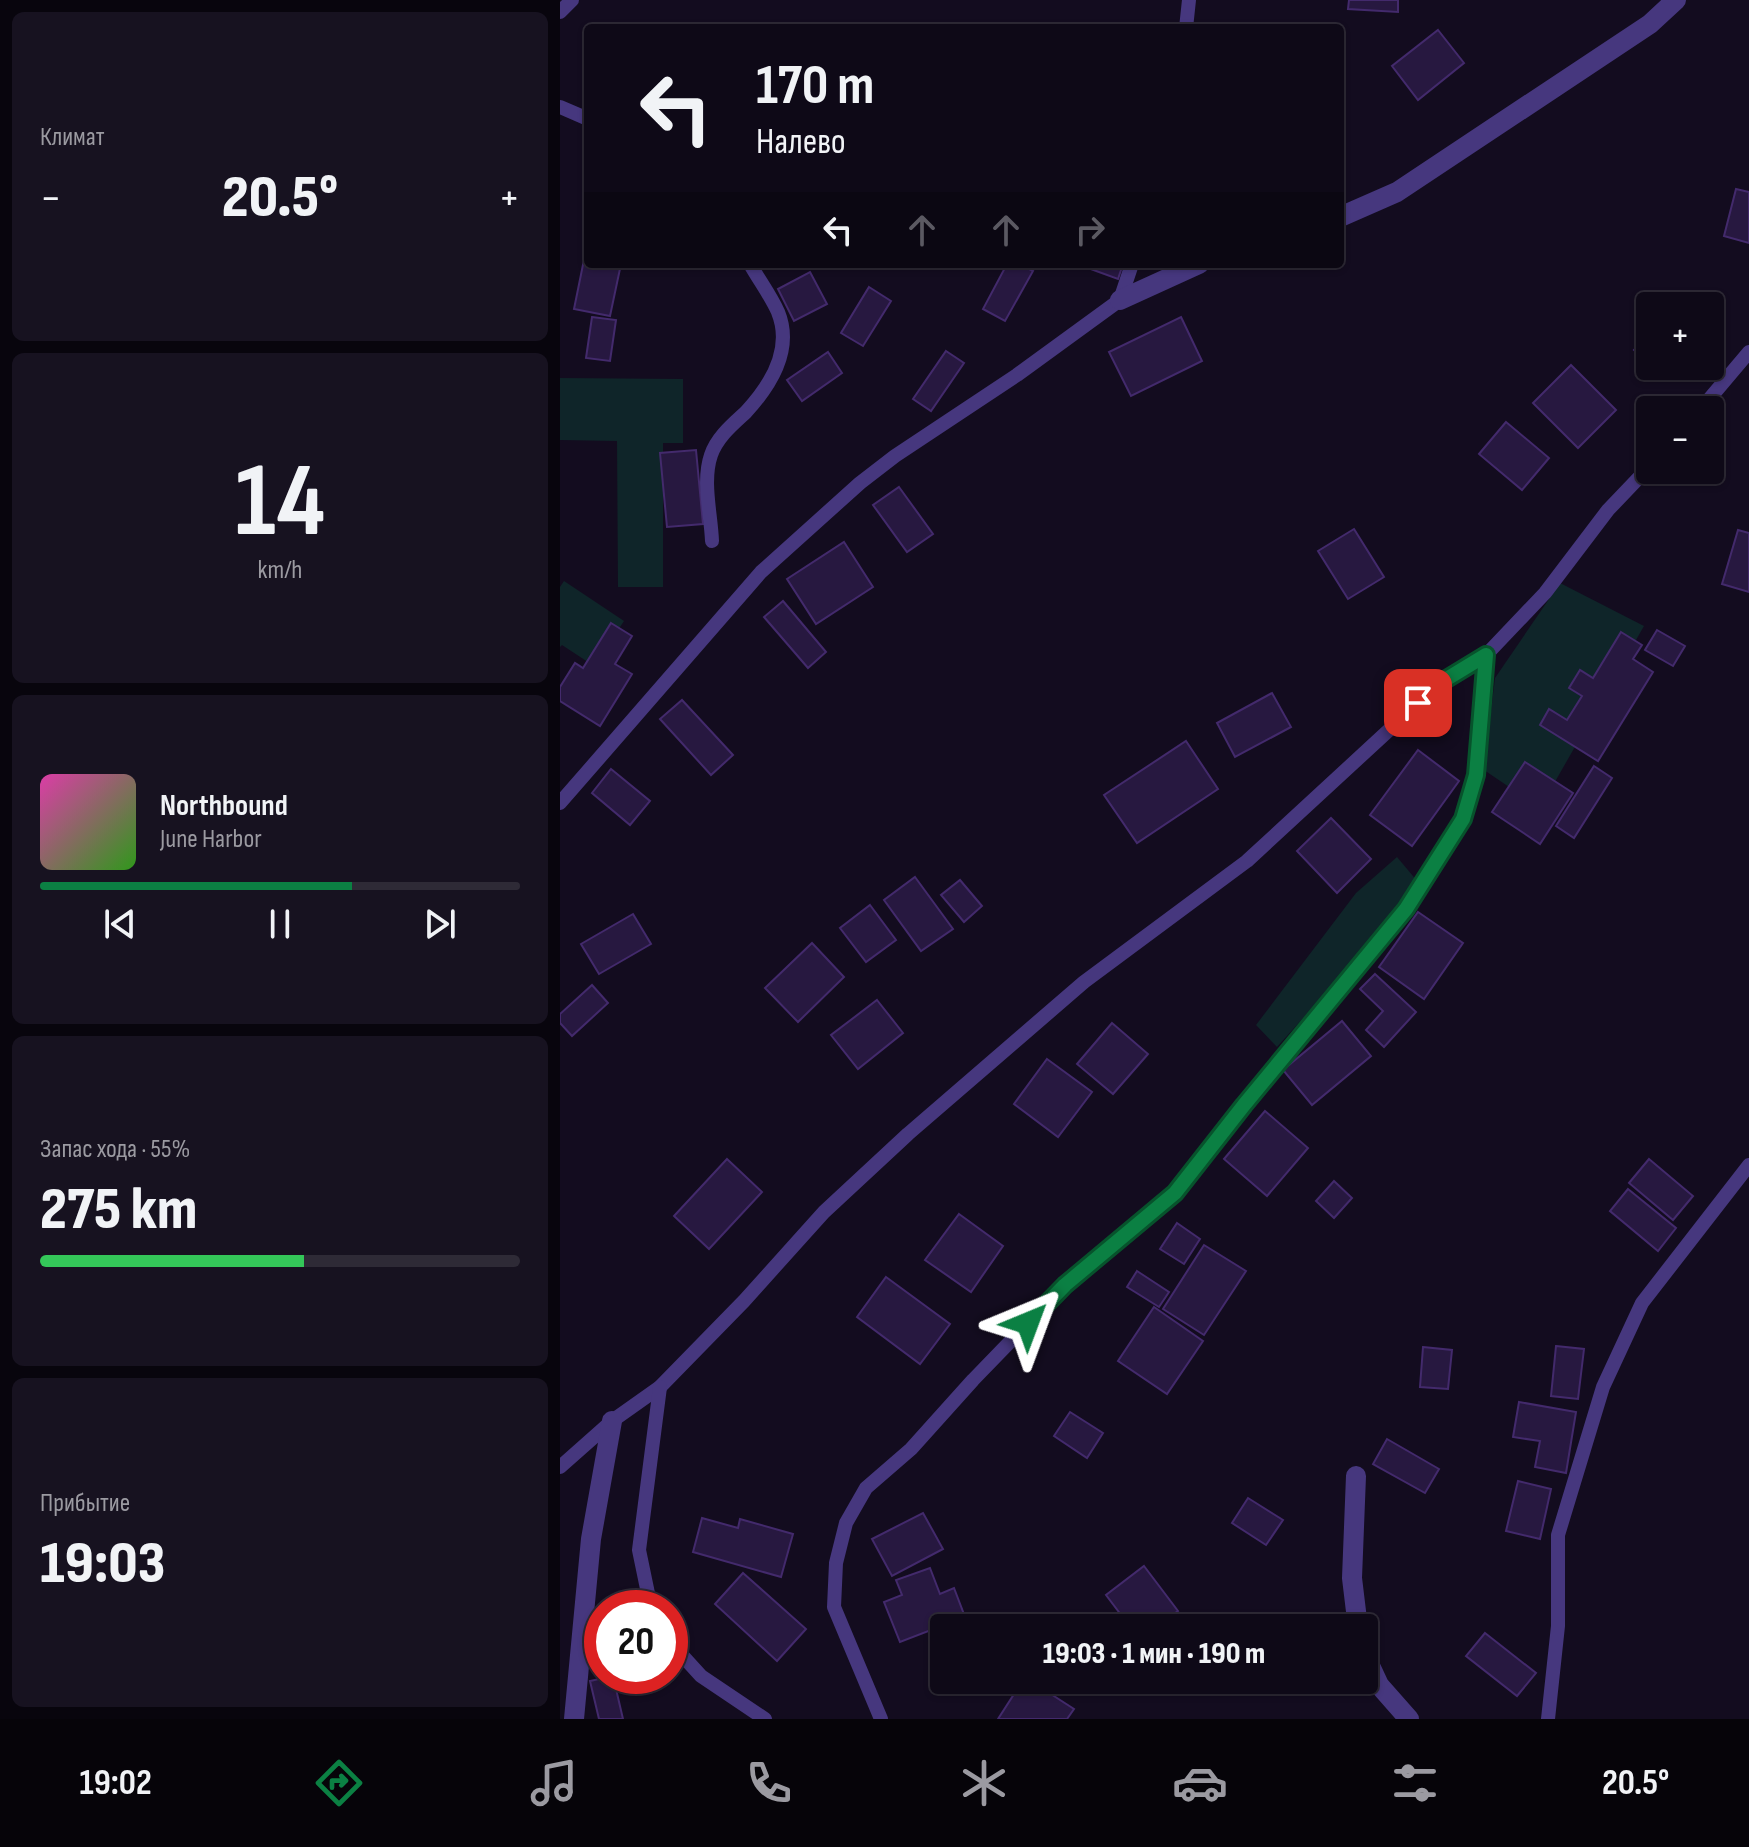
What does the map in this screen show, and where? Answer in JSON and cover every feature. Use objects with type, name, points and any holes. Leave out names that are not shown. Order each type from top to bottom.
[{"type":"street","points":[[1344,215],[1397,192],[1436,167],[1650,24],[1676,0]]},
{"type":"street","points":[[1120,300],[1190,268]]},
{"type":"street","points":[[574,1719],[591,1539],[612,1421]]},
{"type":"street","points":[[1356,1476],[1352,1578],[1356,1614]]},
{"type":"street","points":[[1378,1683],[1409,1719]]},
{"type":"lane","points":[[560,12],[572,0]]},
{"type":"lane","points":[[1186,24],[1189,0]]},
{"type":"lane","points":[[560,107],[584,117]]},
{"type":"lane","points":[[712,541],[707,476],[711,453],[774,376],[784,342],[778,313],[752,268]]},
{"type":"lane","points":[[560,803],[761,572],[895,456],[1017,375],[1120,300],[1131,268]]},
{"type":"lane","points":[[1712,396],[1749,352]]},
{"type":"lane","points":[[560,1467],[612,1421],[660,1387],[744,1301],[824,1212],[908,1134],[1084,982],[1247,861],[1440,683],[1486,655],[1545,593],[1608,510],[1636,481]]},
{"type":"lane","points":[[881,1719],[834,1607],[836,1563],[846,1523],[866,1488],[911,1449],[1065,1285],[1175,1193],[1406,909],[1463,819],[1476,775],[1486,655]]},
{"type":"lane","points":[[1548,1719],[1558,1626],[1558,1535],[1603,1387],[1642,1303],[1749,1165]]},
{"type":"lane","points":[[647,1590],[639,1550],[660,1387]]},
{"type":"lane","points":[[688,1662],[701,1676],[765,1719]]},
{"type":"green space","points":[[560,378],[683,379],[683,443],[663,443],[663,587],[618,587],[617,441],[560,440]]},
{"type":"green space","points":[[564,581],[624,621],[594,666],[562,645],[560,647],[560,587]]},
{"type":"green space","points":[[1560,583],[1644,626],[1540,808],[1484,770],[1495,678]]},
{"type":"green space","points":[[1397,857],[1418,882],[1397,914],[1277,1047],[1256,1025],[1356,893]]},
{"type":"building","points":[[1349,0],[1398,0],[1398,12],[1348,9]]},
{"type":"building","points":[[1438,30],[1464,63],[1418,100],[1392,66]]},
{"type":"building","points":[[1736,189],[1749,192],[1749,243],[1724,236]]},
{"type":"building","points":[[584,260],[584,268],[620,268],[610,316],[574,309]]},
{"type":"building","points":[[1005,268],[1033,271],[1005,321],[983,309]]},
{"type":"building","points":[[1088,268],[1122,268],[1118,279]]},
{"type":"building","points":[[810,272],[827,304],[794,321],[778,289]]},
{"type":"building","points":[[869,287],[891,301],[863,346],[841,333]]},
{"type":"building","points":[[592,317],[616,320],[610,361],[586,358]]},
{"type":"building","points":[[1181,317],[1202,361],[1131,396],[1109,352]]},
{"type":"building","points":[[946,351],[964,363],[931,411],[913,399]]},
{"type":"building","points":[[828,352],[842,373],[802,401],[787,380]]},
{"type":"building","points":[[1571,365],[1616,410],[1578,448],[1533,403]]},
{"type":"building","points":[[1506,422],[1549,458],[1522,490],[1479,454]]},
{"type":"building","points":[[696,450],[703,524],[667,527],[660,453]]},
{"type":"building","points":[[899,487],[933,534],[907,552],[873,505]]},
{"type":"building","points":[[1354,529],[1384,577],[1348,599],[1318,551]]},
{"type":"building","points":[[1738,530],[1749,533],[1749,592],[1722,584]]},
{"type":"building","points":[[844,542],[873,587],[816,624],[787,579]]},
{"type":"building","points":[[783,601],[826,652],[808,668],[764,617]]},
{"type":"building","points":[[611,623],[632,636],[615,664],[632,674],[600,726],[560,701],[560,687],[575,663],[583,668]]},
{"type":"building","points":[[1657,630],[1685,646],[1673,666],[1645,650]]},
{"type":"building","points":[[1621,632],[1642,645],[1633,659],[1653,672],[1598,761],[1540,725],[1549,709],[1567,720],[1582,696],[1569,688],[1580,670],[1593,678]]},
{"type":"building","points":[[1272,693],[1291,727],[1235,757],[1217,723]]},
{"type":"building","points":[[682,700],[733,755],[711,775],[660,719]]},
{"type":"building","points":[[1186,741],[1218,789],[1137,843],[1104,795]]},
{"type":"building","points":[[1418,750],[1459,781],[1412,846],[1370,815]]},
{"type":"building","points":[[1525,762],[1573,793],[1540,844],[1492,812]]},
{"type":"building","points":[[1594,766],[1612,778],[1574,838],[1556,826]]},
{"type":"building","points":[[611,769],[650,801],[630,825],[592,793]]},
{"type":"building","points":[[1331,818],[1371,859],[1337,893],[1297,851]]},
{"type":"building","points":[[915,877],[953,929],[921,951],[884,900]]},
{"type":"building","points":[[960,880],[982,906],[964,922],[941,895]]},
{"type":"building","points":[[870,905],[896,940],[866,962],[840,928]]},
{"type":"building","points":[[1418,912],[1463,943],[1424,999],[1379,967]]},
{"type":"building","points":[[633,914],[651,944],[599,974],[581,944]]},
{"type":"building","points":[[812,943],[844,977],[798,1022],[765,988]]},
{"type":"building","points":[[1375,974],[1416,1012],[1384,1047],[1366,1030],[1383,1011],[1360,989]]},
{"type":"building","points":[[592,985],[608,1003],[572,1036],[560,1023],[560,1014]]},
{"type":"building","points":[[877,1000],[903,1033],[858,1069],[831,1035]]},
{"type":"building","points":[[1342,1021],[1371,1056],[1312,1105],[1283,1070]]},
{"type":"building","points":[[1112,1023],[1148,1054],[1113,1094],[1077,1064]]},
{"type":"building","points":[[1047,1059],[1092,1092],[1058,1137],[1014,1104]]},
{"type":"building","points":[[1265,1111],[1308,1148],[1267,1196],[1224,1159]]},
{"type":"building","points":[[727,1159],[762,1192],[709,1249],[674,1216]]},
{"type":"building","points":[[1649,1159],[1693,1196],[1673,1220],[1629,1183]]},
{"type":"building","points":[[1334,1181],[1352,1198],[1334,1218],[1316,1201]]},
{"type":"building","points":[[1628,1189],[1676,1228],[1658,1251],[1610,1211]]},
{"type":"building","points":[[959,1214],[1003,1246],[971,1292],[925,1260]]},
{"type":"building","points":[[1177,1223],[1200,1239],[1184,1264],[1160,1249]]},
{"type":"building","points":[[1204,1245],[1246,1271],[1204,1335],[1163,1309]]},
{"type":"building","points":[[1137,1271],[1169,1292],[1159,1307],[1127,1287]]},
{"type":"building","points":[[886,1277],[950,1324],[920,1364],[857,1317]]},
{"type":"building","points":[[1154,1307],[1203,1341],[1167,1394],[1118,1361]]},
{"type":"building","points":[[1556,1346],[1584,1349],[1578,1399],[1551,1396]]},
{"type":"building","points":[[1423,1347],[1452,1350],[1448,1389],[1420,1387]]},
{"type":"building","points":[[1519,1402],[1576,1412],[1566,1473],[1535,1467],[1540,1441],[1513,1437]]},
{"type":"building","points":[[1070,1412],[1103,1433],[1087,1458],[1054,1436]]},
{"type":"building","points":[[1387,1439],[1439,1469],[1425,1493],[1373,1464]]},
{"type":"building","points":[[1518,1481],[1551,1489],[1540,1539],[1506,1531]]},
{"type":"building","points":[[1248,1498],[1283,1520],[1266,1545],[1232,1523]]},
{"type":"building","points":[[923,1513],[943,1549],[892,1576],[872,1539]]},
{"type":"building","points":[[702,1518],[738,1528],[740,1519],[793,1534],[781,1577],[693,1552]]},
{"type":"building","points":[[1144,1566],[1178,1611],[1174,1614],[1120,1614],[1106,1595]]},
{"type":"building","points":[[930,1568],[940,1594],[954,1588],[964,1614],[930,1614],[930,1630],[900,1642],[884,1602],[902,1595],[896,1580]]},
{"type":"building","points":[[743,1573],[806,1629],[777,1661],[715,1604]]},
{"type":"building","points":[[1485,1633],[1536,1673],[1517,1696],[1466,1656]]},
{"type":"building","points":[[593,1694],[617,1694],[623,1719],[599,1719]]},
{"type":"building","points":[[1014,1694],[1051,1694],[1074,1709],[1067,1719],[998,1719]]},
{"type":"route","points":[[1028,1323],[1065,1285],[1175,1193],[1406,909],[1463,819],[1476,775],[1486,655],[1440,683],[1418,703]]}]
